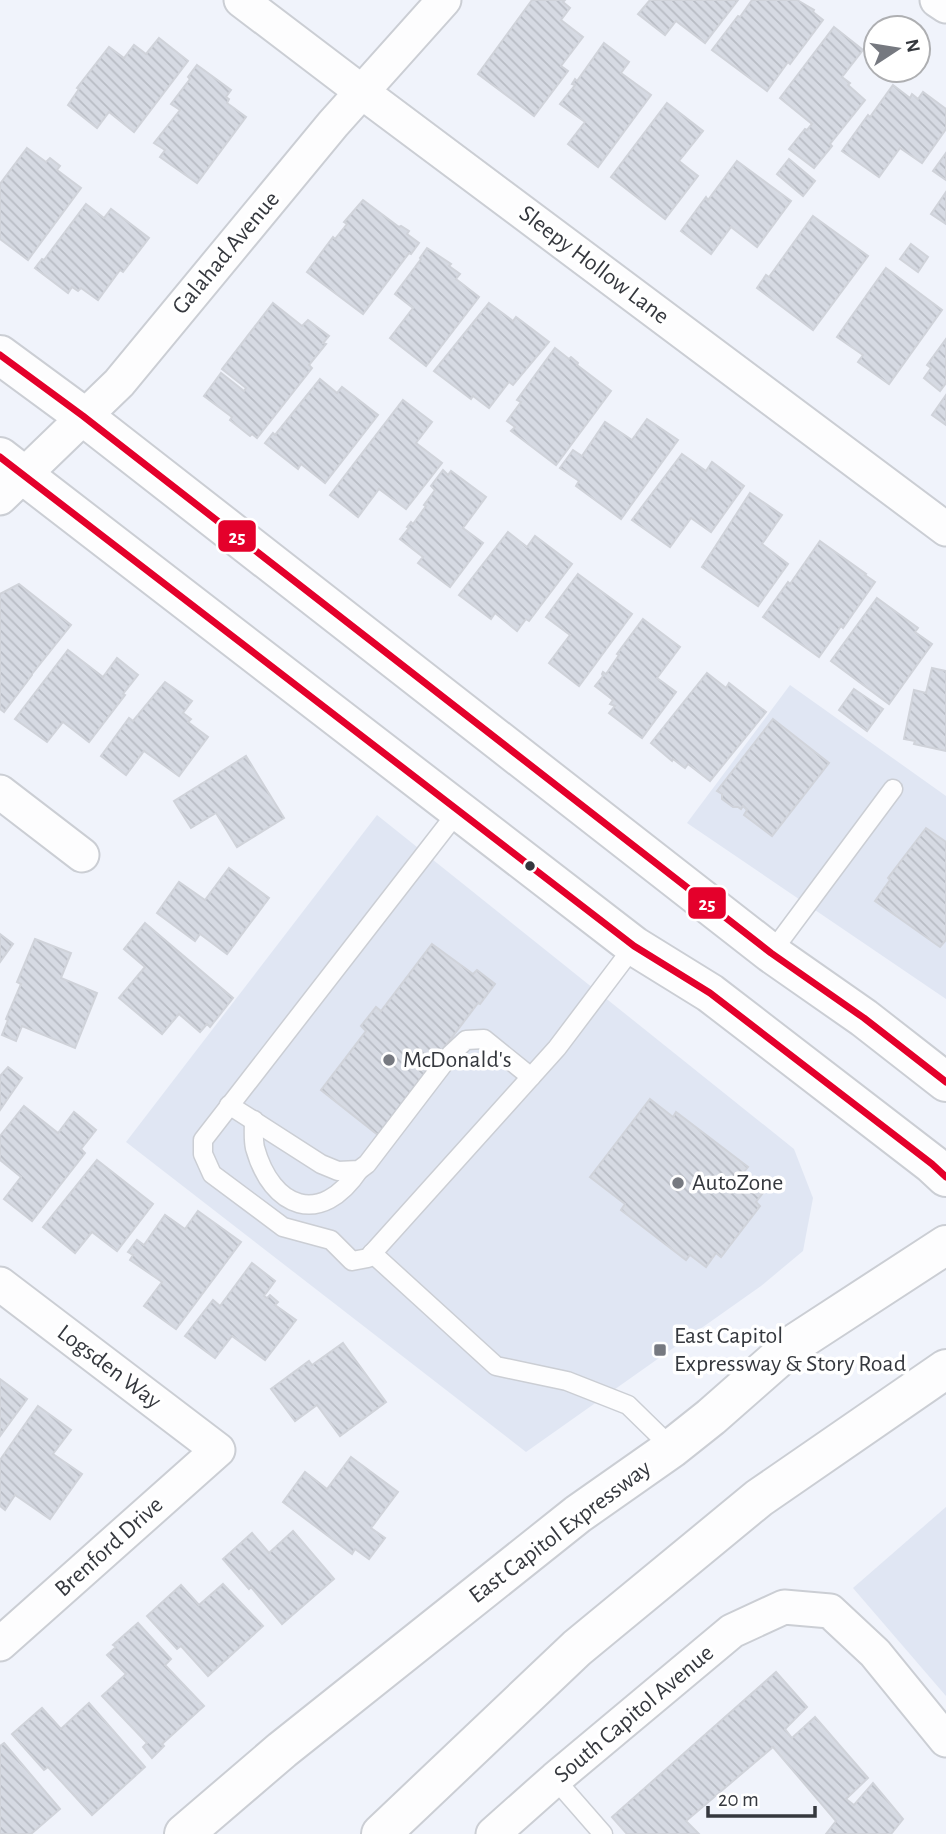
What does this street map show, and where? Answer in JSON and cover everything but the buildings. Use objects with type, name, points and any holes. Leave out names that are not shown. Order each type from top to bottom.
[{"type":"main road","points":[[0,355],[83,416],[771,953],[864,1018],[946,1082]]},
{"type":"main road","points":[[8,476],[458,810],[634,946],[710,993],[946,1177]]},
{"type":"main road","name":"East Capitol Expressway","points":[[184,1834],[282,1750],[567,1522],[711,1417],[794,1344],[946,1245]]},
{"type":"main road","points":[[381,1834],[577,1648],[748,1507],[946,1368]]},
{"type":"street","name":"Sleepy Hollow Lane","points":[[241,0],[946,529]]},
{"type":"street","name":"Galahad Avenue","points":[[8,476],[83,416],[119,383],[333,124],[444,0]]},
{"type":"street","points":[[937,0],[946,6]]},
{"type":"street","points":[[0,792],[82,855]]},
{"type":"street","name":"Logsden Way","points":[[0,1284],[218,1450]]},
{"type":"street","name":"Brenford Drive","points":[[0,1644],[218,1450]]},
{"type":"street","name":"South Capitol Avenue","points":[[493,1834],[732,1632],[784,1607],[830,1611],[875,1653],[946,1740]]},
{"type":"lane","points":[[771,953],[893,789]]},
{"type":"lane","points":[[458,810],[203,1140],[203,1154],[212,1174],[283,1227],[331,1240],[352,1261],[368,1258],[557,1048],[634,946]]},
{"type":"lane","points":[[254,1120],[254,1145],[263,1171],[280,1195],[300,1205],[316,1204],[328,1200],[349,1185],[451,1054],[466,1040],[484,1039],[531,1077]]},
{"type":"lane","points":[[229,1105],[321,1164],[338,1171],[359,1170]]},
{"type":"lane","points":[[372,1253],[496,1366],[567,1381],[628,1405],[671,1448]]},
{"type":"lane","points":[[555,1779],[603,1834]]},
{"type":"shaded area","points":[[790,685],[946,796],[946,999],[687,823]]},
{"type":"shaded area","points":[[377,815],[794,1149],[813,1198],[803,1251],[761,1286],[526,1452],[126,1142]]},
{"type":"shaded area","points":[[946,1507],[946,1696],[853,1588]]},
{"type":"transit line","name":"25","points":[[0,355],[83,416],[771,953],[864,1018],[946,1082]]},
{"type":"transit line","name":"25","points":[[0,457],[634,946],[710,993],[946,1177]]},
{"type":"place","name":"McDonald's","points":[[389,1060]]},
{"type":"place","name":"AutoZone","points":[[678,1183]]},
{"type":"place","name":"East Capitol Expressway & Story Road","points":[[660,1350]]}]
